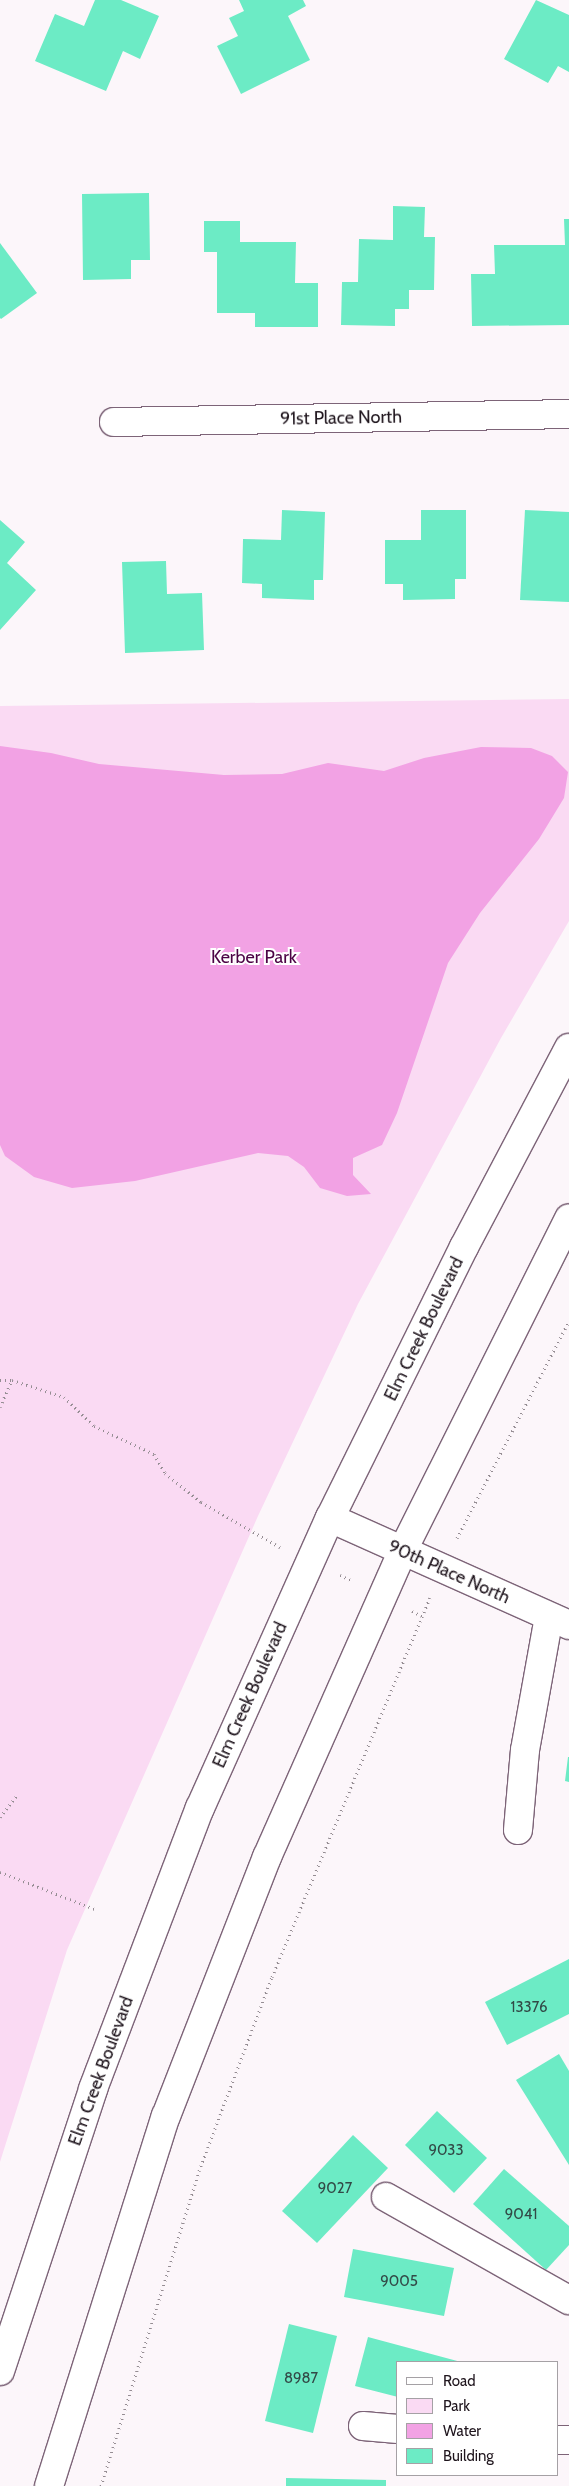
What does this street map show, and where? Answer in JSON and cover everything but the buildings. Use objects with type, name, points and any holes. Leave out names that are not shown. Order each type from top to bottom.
[{"type":"main road","name":"91st Place North","points":[[114,422],[569,414]]},
{"type":"main road","name":"Elm Creek Boulevard","points":[[0,2370],[93,2088],[196,1817],[330,1518],[464,1247],[569,1048]]},
{"type":"main road","points":[[49,2486],[166,2116],[267,1857],[402,1552],[569,1219]]},
{"type":"main road","name":"90th Place North","points":[[330,1518],[559,1621]]},
{"type":"main road","points":[[518,1830],[525,1750],[559,1621]]},
{"type":"main road","points":[[386,2197],[569,2300]]},
{"type":"main road","points":[[363,2426],[396,2428]]},
{"type":"path","points":[[101,2486],[199,2171],[309,1884],[442,1569],[569,1321]]},
{"type":"path","points":[[0,1380],[12,1380],[64,1397],[94,1426],[154,1454],[165,1473],[201,1502],[282,1548]]},
{"type":"path","points":[[0,1407],[12,1380]]},
{"type":"path","points":[[0,1818],[18,1794]]},
{"type":"path","points":[[0,1872],[95,1909]]},
{"type":"green space","name":"Kerber Park","points":[[569,699],[569,921],[501,1038],[358,1304],[258,1516],[67,1950],[0,2162],[0,706]]},
{"type":"water","points":[[0,746],[51,753],[99,764],[224,775],[282,774],[328,763],[384,771],[424,758],[481,747],[531,748],[552,756],[568,772],[564,798],[539,839],[480,913],[448,963],[397,1113],[382,1145],[353,1158],[353,1175],[371,1194],[347,1196],[320,1188],[304,1167],[288,1156],[258,1153],[135,1181],[72,1188],[34,1177],[5,1156],[0,1145]]}]
